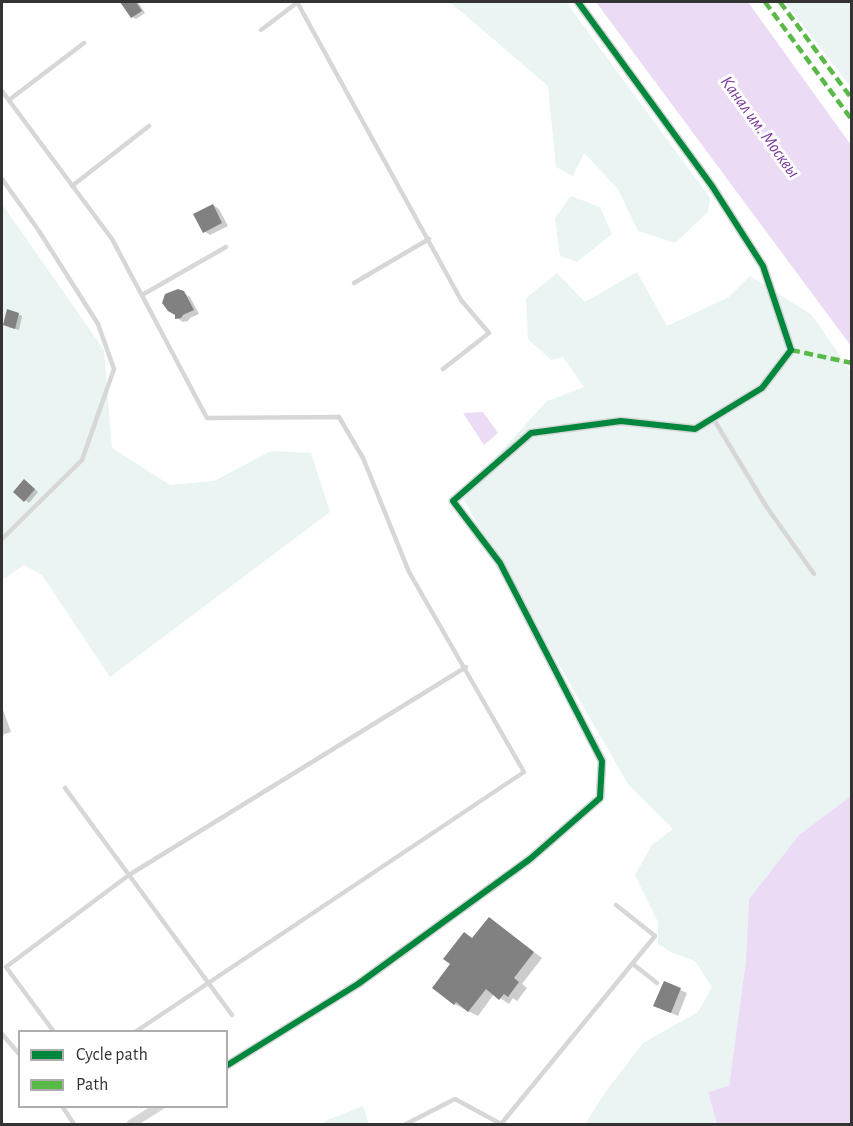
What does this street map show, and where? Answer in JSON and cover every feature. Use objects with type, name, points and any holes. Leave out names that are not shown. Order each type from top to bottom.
[{"type":"street","points":[[228,1064],[358,984],[530,858],[600,798],[602,761],[500,563],[453,501],[531,433],[621,421],[695,429],[762,388],[791,350],[763,266],[712,186],[578,2]]},
{"type":"street","points":[[131,1125],[158,1108]]},
{"type":"lane","points":[[261,30],[298,2],[461,300],[489,333],[443,369]]},
{"type":"lane","points":[[9,100],[84,43]]},
{"type":"lane","points":[[2,91],[112,239],[207,418],[339,417],[363,458],[409,572],[524,772],[138,1030]]},
{"type":"lane","points":[[72,186],[148,126]]},
{"type":"lane","points":[[2,179],[39,231],[98,324],[114,369],[82,460],[2,539]]},
{"type":"lane","points":[[354,283],[429,239]]},
{"type":"lane","points":[[142,295],[226,247]]},
{"type":"lane","points":[[713,418],[766,506],[813,574]]},
{"type":"lane","points":[[53,1030],[6,967],[129,875],[465,667]]},
{"type":"lane","points":[[65,788],[232,1015]]},
{"type":"lane","points":[[406,1125],[455,1098],[501,1125],[656,936],[616,905]]},
{"type":"lane","points":[[633,964],[657,983]]},
{"type":"lane","points":[[2,1035],[18,1053]]},
{"type":"lane","points":[[63,1108],[74,1125]]},
{"type":"shaded area","points":[[450,2],[566,2],[710,198],[708,212],[675,243],[638,231],[618,189],[584,153],[573,176],[556,167],[548,86]]},
{"type":"shaded area","points":[[785,2],[851,2],[851,86],[850,86]]},
{"type":"shaded area","points":[[571,196],[600,207],[612,234],[577,262],[560,256],[555,218]]},
{"type":"shaded area","points":[[2,204],[104,350],[112,448],[170,485],[214,481],[271,451],[311,453],[330,512],[110,677],[42,575],[24,565],[2,580]]},
{"type":"shaded area","points":[[637,272],[667,326],[729,297],[750,276],[812,315],[851,372],[851,796],[799,835],[749,899],[746,960],[729,1086],[708,1092],[717,1124],[585,1124],[607,1090],[643,1043],[698,1012],[712,987],[695,961],[671,952],[658,944],[658,922],[635,875],[652,845],[673,829],[628,784],[461,495],[547,401],[584,387],[563,357],[551,360],[528,339],[526,298],[557,273],[585,302]]},
{"type":"shaded area","points":[[363,1106],[369,1124],[320,1124],[330,1119]]},
{"type":"water","name":"Канал им. Москвы","points":[[596,2],[748,2],[851,145],[851,346]]},
{"type":"water","points":[[483,412],[498,433],[484,445],[463,413]]},
{"type":"water","points":[[851,796],[851,1124],[717,1124],[708,1092],[729,1086],[746,960],[749,899],[799,835]]},
{"type":"building","points":[[120,2],[136,2],[142,11],[131,18]]},
{"type":"building","points":[[213,204],[222,223],[203,233],[193,214]]},
{"type":"building","points":[[178,289],[184,291],[194,310],[175,319],[175,315],[168,311],[162,303],[165,294]]},
{"type":"building","points":[[7,309],[19,313],[15,329],[3,325]]},
{"type":"building","points":[[24,479],[35,489],[24,502],[13,492]]},
{"type":"building","points":[[489,917],[534,952],[514,978],[519,982],[508,997],[504,994],[499,1000],[486,989],[468,1012],[456,1002],[454,1005],[432,988],[450,964],[443,959],[464,932],[472,938]]},
{"type":"building","points":[[664,981],[681,988],[671,1013],[653,1006]]},
{"type":"marked path","points":[[765,2],[852,120]]},
{"type":"marked path","points":[[780,2],[852,99]]},
{"type":"marked path","points":[[791,350],[852,363]]},
{"type":"cycle path","points":[[228,1065],[358,984],[530,859],[600,798],[602,761],[500,563],[453,501],[531,433],[621,421],[695,429],[762,388],[791,350],[763,266],[712,186],[578,2]]}]
